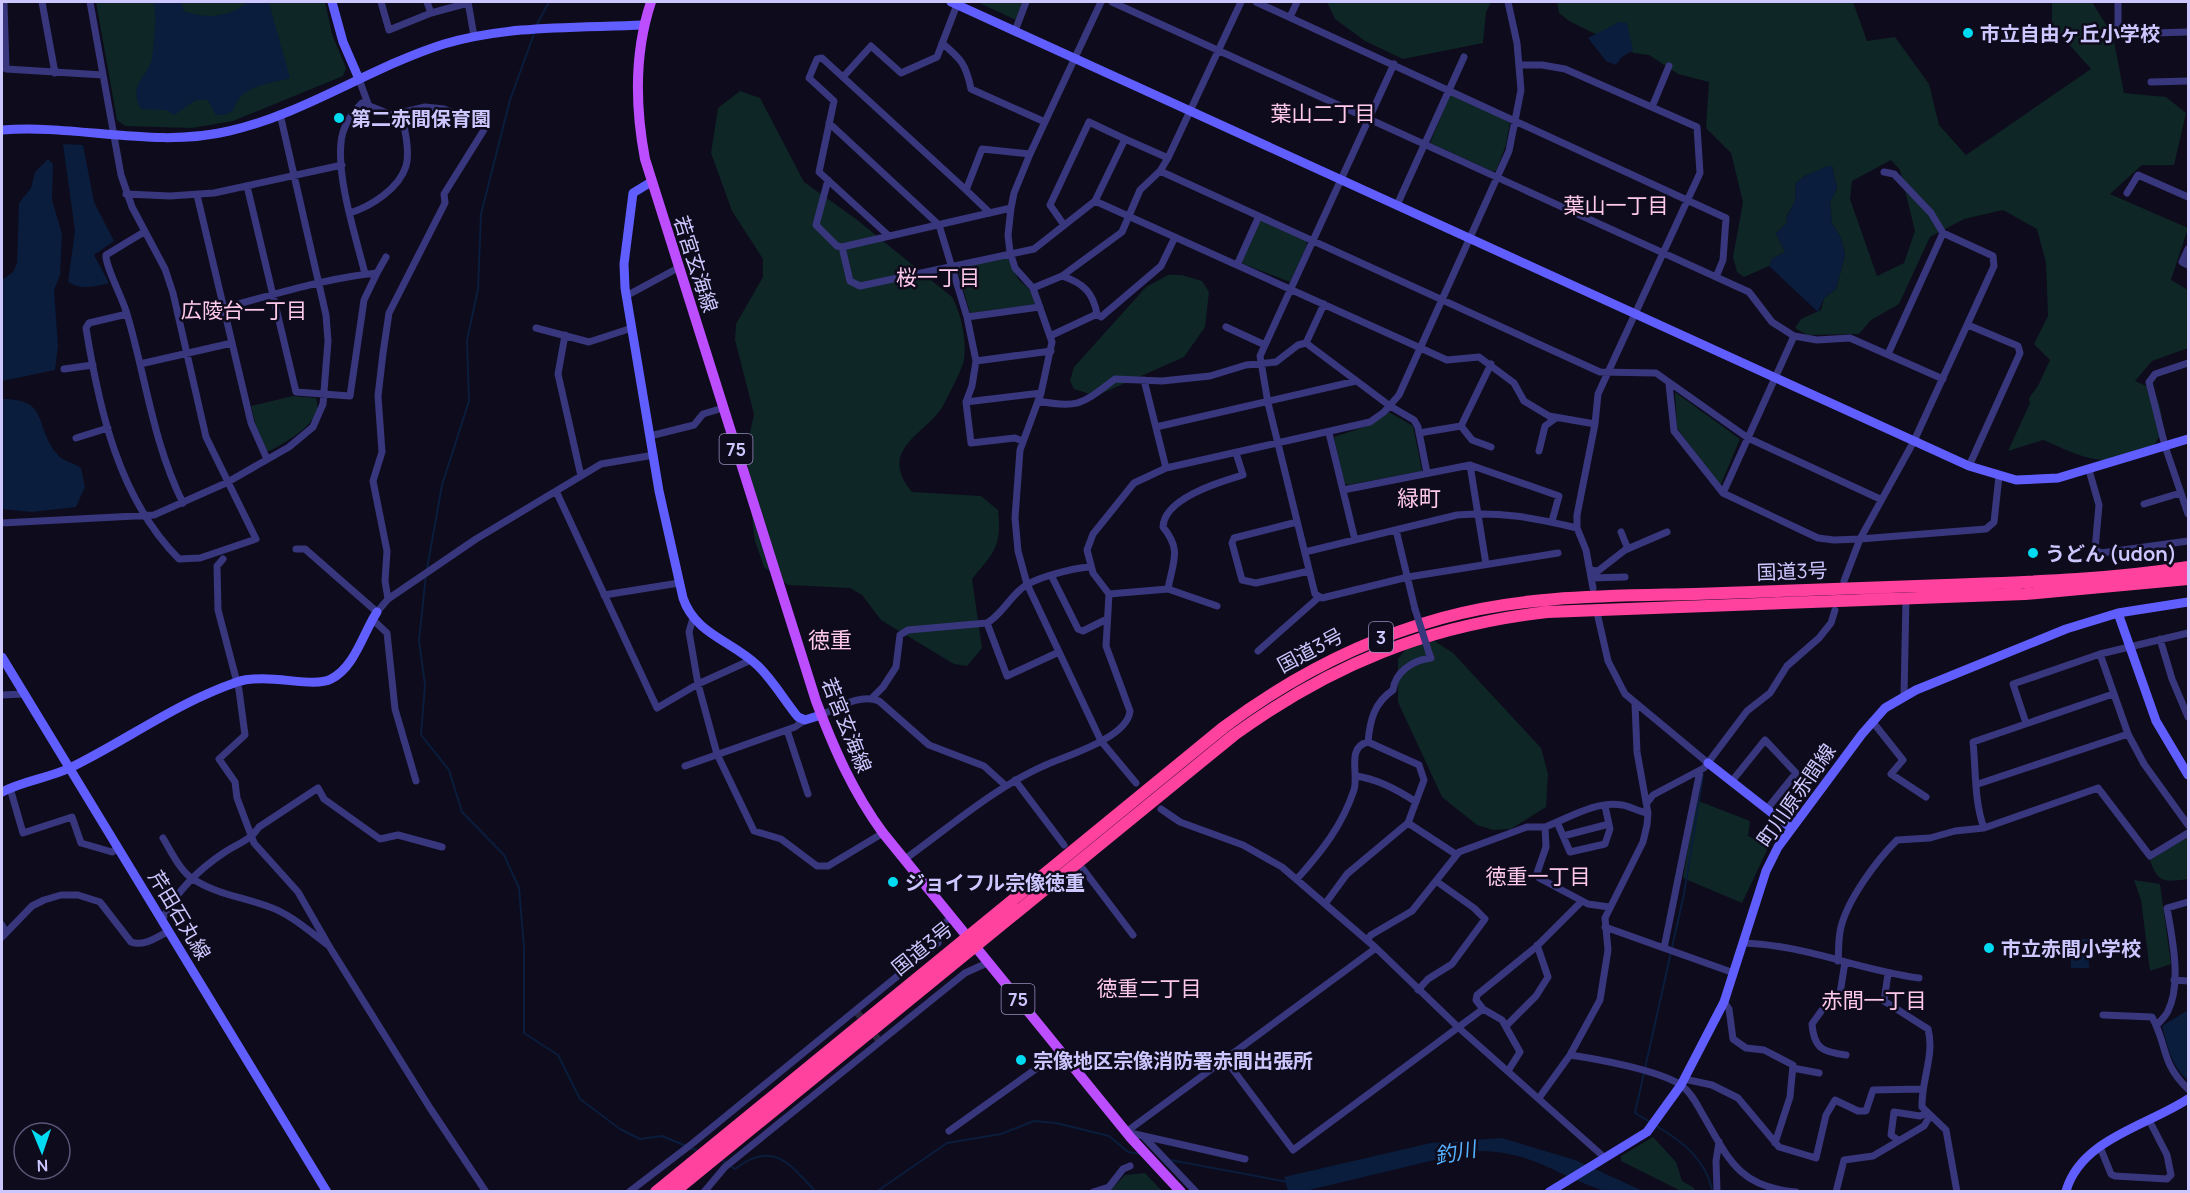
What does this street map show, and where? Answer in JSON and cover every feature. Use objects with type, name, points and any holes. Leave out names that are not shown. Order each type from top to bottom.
[{"type":"highway","name":"国道3号","points":[[739,1131],[966,937],[1224,727],[1268,695],[1352,650],[1442,617],[1496,606],[1551,599],[2025,582],[2120,576],[2188,567]]},
{"type":"highway","name":"国道3号","points":[[656,1191],[698,1164],[975,948],[1234,735],[1304,688],[1389,648],[1472,623],[1547,612],[2072,591],[2188,579]]},
{"type":"highway","name":"国道3号","points":[[674,1191],[698,1164]]},
{"type":"main road","name":"若宮玄海線","points":[[651,2],[643,25],[637,77],[638,113],[651,183],[821,715],[852,786],[883,833],[987,963],[1129,1135],[1181,1191]]},
{"type":"street","points":[[4,2],[6,69],[104,75]]},
{"type":"street","points":[[42,2],[55,73]]},
{"type":"street","points":[[90,2],[126,194],[165,269],[206,437],[226,483],[258,542],[200,558],[179,559],[144,516],[115,453],[86,328],[89,323],[127,314]]},
{"type":"street","points":[[332,2],[343,42],[368,104]]},
{"type":"street","points":[[381,2],[389,30],[431,13],[468,2],[474,36]]},
{"type":"street","points":[[427,2],[431,13]]},
{"type":"street","points":[[843,76],[871,46],[901,73],[937,57],[955,2],[1969,466],[1999,476],[2030,480],[2089,470],[2188,439]]},
{"type":"street","points":[[1015,31],[1026,2]]},
{"type":"street","points":[[1101,2],[1030,154],[1014,193],[1011,208],[1008,235],[1010,252],[1015,268],[1034,288],[1050,336],[1051,351],[1041,393],[1022,441],[1015,519],[1018,551],[1027,584],[1101,741],[1136,783]]},
{"type":"street","points":[[1112,2],[1749,292],[1773,322],[1794,336],[1817,340],[1850,338],[1944,379]]},
{"type":"street","points":[[1034,288],[1062,276],[1122,232],[1140,190],[1160,171],[1168,158],[1241,2]]},
{"type":"street","points":[[1256,2],[1726,218],[1723,260],[1716,277]]},
{"type":"street","points":[[1290,17],[1297,2]]},
{"type":"street","points":[[905,859],[1015,780],[1101,741],[1125,724],[1130,711],[1106,646],[1109,594],[1090,567],[1087,550],[1089,542],[1122,495],[1134,483],[1166,468],[1370,422],[1390,406],[1399,395],[1498,178],[1517,121],[1520,65],[1508,2]]},
{"type":"street","points":[[2118,2],[2118,34],[2188,32]]},
{"type":"street","points":[[2,130],[185,137],[211,135],[251,125],[420,53],[474,36],[521,30],[643,25]]},
{"type":"street","points":[[942,43],[959,57],[967,68],[971,89],[1046,122]]},
{"type":"street","points":[[1397,205],[1464,57]]},
{"type":"street","points":[[889,236],[819,172],[834,101],[809,78],[816,59],[822,58],[843,76],[990,213]]},
{"type":"street","points":[[1318,598],[1309,571],[1259,364],[1265,345],[1312,240],[1394,64]]},
{"type":"street","points":[[1520,65],[1542,65],[1565,69],[1697,127],[1700,173],[1598,394],[1595,424],[1577,515],[1577,528],[1593,588]]},
{"type":"street","points":[[1652,107],[1670,66]]},
{"type":"street","points":[[2151,82],[2188,81]]},
{"type":"street","points":[[365,274],[350,213],[340,142],[346,124],[362,103],[392,115],[425,107],[444,109],[487,125],[444,194],[445,203],[389,313],[378,396],[382,452],[373,481],[387,551],[385,581],[388,599]]},
{"type":"street","points":[[2,523],[154,515],[226,483],[298,440],[313,427],[323,404],[328,341],[320,284],[280,114]]},
{"type":"street","points":[[350,213],[368,207],[395,183],[406,166],[401,114]]},
{"type":"street","points":[[1064,225],[1050,205],[1089,122],[1168,158]]},
{"type":"street","points":[[829,123],[939,225],[967,317],[976,361],[972,386],[966,402],[971,443],[1015,438],[1022,441]]},
{"type":"street","points":[[842,247],[850,281],[860,286],[1010,252],[1034,249],[1095,201],[1125,139]]},
{"type":"street","points":[[966,190],[982,149],[1030,154]]},
{"type":"street","points":[[126,194],[197,195],[342,165]]},
{"type":"street","points":[[1160,171],[1600,372],[1656,373],[1748,438],[1880,499]]},
{"type":"street","points":[[1844,581],[1860,539],[1914,441],[1994,266],[1993,256],[1943,233],[1931,213],[1894,174],[1884,172]]},
{"type":"street","points":[[2127,193],[2138,175],[2188,197]]},
{"type":"street","points":[[828,180],[816,225],[837,246],[842,247],[1011,208]]},
{"type":"street","points":[[651,183],[633,193],[624,264],[626,296],[640,388],[654,455],[658,491],[679,583],[687,610],[693,618],[704,629],[751,660],[766,673],[798,717],[805,720]]},
{"type":"street","points":[[247,186],[296,392],[350,396],[361,311],[386,257]]},
{"type":"street","points":[[197,195],[253,432],[267,459]]},
{"type":"street","points":[[1095,201],[1448,360],[1479,357],[1514,382],[1524,401],[1556,418],[1595,424]]},
{"type":"street","points":[[1237,265],[1259,216]]},
{"type":"street","points":[[144,232],[106,255],[105,261],[115,279],[127,314],[168,474],[183,503]]},
{"type":"street","points":[[1888,354],[1943,233]]},
{"type":"street","points":[[1097,314],[1101,317],[1161,266],[1175,237]]},
{"type":"street","points":[[2188,249],[2182,262],[2188,265]]},
{"type":"street","points":[[626,296],[678,268]]},
{"type":"street","points":[[223,308],[320,284],[377,273]]},
{"type":"street","points":[[1062,276],[1077,281],[1087,289],[1094,297],[1097,314]]},
{"type":"street","points":[[1306,343],[1324,304]]},
{"type":"street","points":[[967,317],[1040,307]]},
{"type":"street","points":[[1050,336],[1097,314]]},
{"type":"street","points":[[1968,325],[2018,346],[2020,353],[1969,466]]},
{"type":"street","points":[[1226,327],[1265,345]]},
{"type":"street","points":[[536,328],[589,342],[598,341],[632,328]]},
{"type":"street","points":[[565,335],[558,374],[581,476]]},
{"type":"street","points":[[1723,493],[1794,336]]},
{"type":"street","points":[[140,364],[232,343]]},
{"type":"street","points":[[1038,401],[1077,404],[1096,396],[1115,379],[1193,380],[1246,365],[1276,362],[1298,345],[1306,343]]},
{"type":"street","points":[[1306,343],[1390,406],[1414,420],[1427,473]]},
{"type":"street","points":[[976,361],[1051,351]]},
{"type":"street","points":[[2188,363],[2155,374],[2149,382],[2165,446],[2180,493],[2186,500],[2188,514]]},
{"type":"street","points":[[1461,426],[1491,364]]},
{"type":"street","points":[[64,369],[93,365]]},
{"type":"street","points":[[1144,380],[1166,468]]},
{"type":"street","points":[[1156,428],[1356,381]]},
{"type":"street","points":[[1669,384],[1674,431],[1723,493],[1818,538],[1860,539],[1986,529],[1995,522],[1999,476]]},
{"type":"street","points":[[966,402],[1041,393]]},
{"type":"street","points":[[650,436],[694,425],[703,414],[723,408]]},
{"type":"street","points":[[1539,451],[1545,426],[1556,418]]},
{"type":"street","points":[[1419,433],[1461,426]]},
{"type":"street","points":[[1461,426],[1472,440],[1491,447]]},
{"type":"street","points":[[76,438],[108,428]]},
{"type":"street","points":[[1329,433],[1355,540]]},
{"type":"street","points":[[1168,589],[1177,551],[1171,537],[1163,527],[1163,518],[1167,512],[1203,488],[1243,475],[1236,453]]},
{"type":"street","points":[[118,848],[112,852],[81,843],[72,817],[23,833],[6,790],[69,768],[170,711],[236,682],[271,677],[321,683],[330,680],[346,667],[374,615],[388,599],[476,539],[601,464],[654,455]]},
{"type":"street","points":[[1343,490],[1470,465],[1559,496],[1552,521]]},
{"type":"street","points":[[1470,465],[1486,564]]},
{"type":"street","points":[[2089,470],[2099,505],[2095,550],[2100,553],[2188,542]]},
{"type":"street","points":[[556,491],[657,708],[698,684],[751,660]]},
{"type":"street","points":[[2144,504],[2180,493]]},
{"type":"street","points":[[1305,552],[1457,515],[1478,513],[1503,513],[1552,521],[1577,528]]},
{"type":"street","points":[[1297,522],[1234,538],[1232,543],[1242,580],[1256,583],[1309,571]]},
{"type":"street","points":[[1368,742],[1374,711],[1383,696],[1392,690],[1394,680],[1410,664],[1431,658],[1415,609],[1396,530]]},
{"type":"street","points":[[1621,532],[1628,549]]},
{"type":"street","points":[[1590,574],[1598,571],[1628,549],[1667,532]]},
{"type":"street","points":[[296,549],[305,549],[384,627],[387,633],[395,709],[416,781]]},
{"type":"street","points":[[1258,651],[1318,598],[1408,577],[1558,553]]},
{"type":"street","points":[[223,559],[217,566],[218,610],[236,682],[245,735],[219,759],[235,782],[237,798],[254,843],[298,892],[430,1108],[486,1191]]},
{"type":"street","points":[[872,698],[884,687],[896,667],[900,635],[908,630],[987,622],[994,618],[1027,584],[1076,568],[1090,567]]},
{"type":"street","points":[[1590,574],[1625,577]]},
{"type":"street","points":[[1052,577],[1078,630],[1083,631],[1107,619]]},
{"type":"street","points":[[604,595],[679,583]]},
{"type":"street","points":[[1109,594],[1168,589],[1217,606]]},
{"type":"street","points":[[1904,696],[1906,598]]},
{"type":"street","name":"町川原赤間線","points":[[1554,1191],[1647,1132],[1658,1121],[1682,1082],[1724,1002],[1766,871],[1791,828],[1872,721],[1885,708],[1904,696],[2066,629],[2118,614],[2188,602]]},
{"type":"street","points":[[1647,804],[1653,795],[1700,771],[1708,763],[1747,711],[1770,693],[1787,666],[1819,638],[1831,623],[1835,610]]},
{"type":"street","points":[[2118,614],[2156,721],[2188,775]]},
{"type":"street","points":[[1598,616],[1608,661],[1617,684],[1635,704],[1791,828]]},
{"type":"street","points":[[693,618],[689,632],[698,684],[717,754],[754,831],[781,839],[817,866],[828,866],[843,859],[883,833]]},
{"type":"street","points":[[987,622],[1007,676],[1059,652]]},
{"type":"street","points":[[2026,723],[2013,684],[2100,654],[2188,633]]},
{"type":"street","points":[[2160,639],[2172,679],[2188,717]]},
{"type":"street","points":[[2100,654],[2128,734],[2144,764],[2188,825]]},
{"type":"street","name":"芹田石丸線","points":[[2,657],[327,1191]]},
{"type":"street","points":[[2,695],[24,694]]},
{"type":"street","points":[[1984,828],[1977,808],[1978,784],[1973,741],[2113,694]]},
{"type":"street","points":[[686,766],[787,730],[805,720],[861,699],[872,698],[879,701],[929,745],[984,766],[1006,786]]},
{"type":"street","points":[[1539,1098],[1570,1054],[1600,1000],[1608,950],[1605,927],[1609,907],[1643,842],[1648,813],[1637,752],[1635,704]]},
{"type":"street","points":[[1872,721],[1903,760],[1891,774],[1926,797]]},
{"type":"street","points":[[787,730],[808,794]]},
{"type":"street","points":[[1978,784],[2128,734]]},
{"type":"street","points":[[1732,781],[1765,740],[1796,773],[1767,809]]},
{"type":"street","points":[[1297,879],[1329,844],[1345,816],[1356,776],[1356,749],[1361,744],[1368,742],[1419,765],[1424,780],[1408,823],[1347,874],[1325,904]]},
{"type":"street","points":[[1664,948],[1700,771]]},
{"type":"street","points":[[1356,776],[1370,778],[1396,789],[1416,802]]},
{"type":"street","points":[[1015,780],[1064,845]]},
{"type":"street","points":[[162,920],[169,906],[192,879],[219,856],[253,836],[259,827],[318,788],[324,799],[380,839],[398,835],[442,847]]},
{"type":"street","points":[[1846,1055],[1824,1053],[1815,1043],[1812,1024],[1822,1010],[1839,1000],[1841,927],[1856,895],[1876,864],[1896,840],[1930,838],[1984,828],[2098,788],[2150,856],[2188,833]]},
{"type":"street","points":[[1367,940],[1371,935],[1412,911],[1459,852],[1527,827],[1545,827],[1582,811],[1622,804],[1633,811],[1648,813]]},
{"type":"street","points":[[1557,822],[1570,852],[1605,844],[1608,824],[1605,807]]},
{"type":"street","points":[[1161,809],[1180,822],[1243,845],[1282,867],[1376,948],[1459,1028],[1605,1158]]},
{"type":"street","points":[[1408,823],[1454,853]]},
{"type":"street","points":[[1563,836],[1608,824]]},
{"type":"street","points":[[1545,827],[1546,847],[1537,873],[1539,878],[1582,901],[1609,907]]},
{"type":"street","points":[[163,838],[192,879],[233,898],[266,905],[281,912],[301,923],[329,946]]},
{"type":"street","points":[[1083,869],[1133,935]]},
{"type":"street","points":[[1418,990],[1428,979],[1452,964],[1485,919],[1474,908],[1436,881]]},
{"type":"street","points":[[4,935],[32,906],[61,895],[78,895],[100,902],[131,942],[150,941],[169,931]]},
{"type":"street","points":[[1508,1071],[1520,1052],[1506,1026],[1494,1013],[1483,1009],[1476,1000],[1477,995],[1538,945],[1582,901]]},
{"type":"street","points":[[2157,1025],[2169,1010],[2174,980],[2174,953],[2167,908],[2188,902]]},
{"type":"street","points":[[629,1191],[693,1143],[938,943],[940,927],[951,918]]},
{"type":"street","points":[[2,925],[4,935]]},
{"type":"street","points":[[1605,927],[1734,973]]},
{"type":"street","points":[[1744,943],[1780,944],[1888,974],[1919,978]]},
{"type":"street","points":[[1506,1026],[1536,996],[1548,977],[1538,945]]},
{"type":"street","points":[[1129,1135],[1225,1059],[1376,948]]},
{"type":"street","points":[[704,1191],[725,1167],[965,973],[987,963]]},
{"type":"street","points":[[1888,974],[1884,1001],[1928,1029],[1932,1042],[1922,1089],[1922,1107],[1946,1130],[1957,1191]]},
{"type":"street","points":[[2174,980],[2188,981]]},
{"type":"street","points":[[1724,1002],[1729,1009],[1733,1039],[1746,1048],[1764,1050],[1793,1065],[1790,1097],[1775,1143]]},
{"type":"street","points":[[1225,1059],[1293,1150],[1483,1009]]},
{"type":"street","points":[[2103,1016],[2146,1015],[2152,1017],[2157,1025],[2164,1056],[2176,1077],[2188,1089]]},
{"type":"street","points":[[949,1131],[1061,1051]]},
{"type":"street","points":[[1570,1054],[1682,1082],[1712,1085],[1738,1098],[1775,1143],[1792,1153],[1816,1158],[1826,1115],[1835,1100],[1858,1111],[1866,1111],[1873,1090],[1922,1089]]},
{"type":"street","points":[[1793,1068],[1819,1073]]},
{"type":"street","points":[[1682,1082],[1734,1167],[1761,1186],[1773,1191],[1796,1191]]},
{"type":"street","points":[[2066,1191],[2081,1161],[2100,1147],[2188,1099]]},
{"type":"street","points":[[1898,1140],[1891,1135],[1894,1112],[1920,1116],[1929,1114]]},
{"type":"street","points":[[1836,1191],[1844,1160],[1873,1156],[1924,1126],[1929,1114]]},
{"type":"street","points":[[2100,1147],[2111,1174],[2115,1176],[2167,1179],[2171,1174],[2167,1155],[2149,1120]]},
{"type":"street","points":[[1129,1135],[1144,1136],[1245,1159]]},
{"type":"street","points":[[1144,1136],[1196,1191]]},
{"type":"street","points":[[1717,1190],[1716,1161],[1719,1142]]},
{"type":"street","points":[[1093,1191],[1109,1188],[1123,1169],[1130,1166]]},
{"type":"green space","points":[[96,2],[325,2],[332,34],[346,68],[343,76],[233,121],[192,128],[125,126],[117,120]]},
{"type":"green space","points":[[977,2],[1023,2],[1016,20]]},
{"type":"green space","points":[[1327,2],[1491,2],[1486,12],[1483,43],[1403,59],[1365,41],[1335,19]]},
{"type":"green space","points":[[1557,2],[1853,2],[1867,41],[1895,37],[1929,84],[1939,125],[1966,155],[2091,69],[2052,25],[2052,2],[2092,2],[2113,36],[2124,93],[2166,97],[2186,113],[2174,165],[2142,165],[2110,194],[2188,228],[2171,280],[2188,290],[2188,348],[2152,361],[2135,381],[2153,389],[2160,410],[2161,427],[2157,441],[2148,451],[2135,457],[2119,460],[2101,460],[2082,456],[2043,440],[2008,451],[2030,403],[2029,398],[2038,386],[2050,360],[2034,344],[2048,316],[2046,263],[2037,229],[2003,210],[1964,219],[1930,237],[1899,304],[1871,320],[1859,334],[1807,335],[1795,328],[1801,319],[1821,310],[1824,298],[1836,289],[1845,255],[1841,238],[1832,223],[1830,202],[1837,188],[1832,166],[1805,176],[1796,183],[1795,201],[1786,218],[1787,223],[1776,233],[1785,252],[1772,259],[1769,266],[1744,277],[1737,272],[1733,257],[1743,202],[1731,153],[1706,128],[1709,82],[1678,74],[1649,55],[1634,53],[1569,21],[1559,13]],"holes":[[[1891,160],[1900,170],[1915,231],[1904,263],[1877,276],[1850,199],[1852,181]]]},
{"type":"green space","points":[[740,91],[760,98],[804,182],[856,219],[952,297],[955,303],[964,335],[963,364],[943,406],[907,444],[901,454],[899,465],[912,492],[981,496],[998,510],[999,533],[995,548],[972,579],[982,648],[967,666],[954,664],[881,620],[862,595],[850,588],[788,585],[764,567],[755,541],[748,486],[748,442],[754,414],[735,340],[736,324],[763,277],[763,259],[732,211],[711,153],[718,108]]},
{"type":"green space","points":[[1452,95],[1510,122],[1506,145],[1496,171],[1430,143],[1449,97]]},
{"type":"green space","points":[[1263,221],[1306,241],[1307,245],[1290,282],[1243,264],[1242,261],[1259,222]]},
{"type":"green space","points":[[1004,257],[1009,260],[1018,279],[1031,291],[1035,305],[970,313],[957,268]]},
{"type":"green space","points":[[1168,275],[1182,275],[1202,281],[1209,292],[1205,327],[1184,357],[1096,396],[1074,389],[1070,381],[1074,367],[1146,287]]},
{"type":"green space","points":[[1675,392],[1740,439],[1721,484],[1718,484],[1677,428]]},
{"type":"green space","points":[[293,396],[316,398],[315,415],[303,430],[270,451],[266,451],[257,431],[251,406]]},
{"type":"green space","points":[[1389,412],[1413,426],[1422,471],[1348,485],[1344,483],[1334,437],[1370,425]]},
{"type":"green space","points":[[1433,640],[1453,653],[1541,748],[1548,774],[1546,807],[1511,829],[1493,830],[1477,825],[1442,797],[1398,702],[1398,659],[1411,643]]},
{"type":"green space","points":[[1696,800],[1750,821],[1748,836],[1769,846],[1742,903],[1683,878]]},
{"type":"green space","points":[[2188,837],[2188,879],[2163,880],[2156,874],[2150,860]]},
{"type":"green space","points":[[2134,880],[2160,884],[2171,964],[2150,971],[2141,900]]},
{"type":"green space","points":[[1653,1137],[1676,1162],[1682,1181],[1695,1191],[1681,1191],[1621,1161],[1621,1156]]},
{"type":"green space","points":[[1145,1173],[1162,1191],[1109,1192],[1125,1175]]},
{"type":"water","points":[[154,2],[181,2],[184,11],[209,16],[225,14],[247,2],[269,3],[290,78],[256,87],[242,96],[233,111],[224,115],[216,115],[208,100],[196,100],[174,115],[166,110],[141,109],[136,93],[152,58]]},
{"type":"water","points":[[1619,22],[1627,23],[1633,50],[1621,58],[1616,65],[1606,61],[1588,38]]},
{"type":"water","points":[[63,144],[83,145],[94,202],[114,241],[94,255],[109,283],[83,287],[68,282],[75,231]]},
{"type":"water","points":[[48,159],[53,164],[52,200],[62,234],[60,275],[54,290],[58,346],[55,370],[2,381],[2,280],[13,272],[17,263],[19,203],[31,188],[35,172]]},
{"type":"water","points":[[1832,166],[1837,188],[1830,202],[1832,223],[1841,238],[1845,255],[1836,289],[1824,298],[1818,312],[1769,266],[1772,259],[1785,252],[1776,233],[1787,223],[1786,219],[1795,201],[1796,183],[1805,176]]},
{"type":"water","points":[[2,399],[17,400],[34,408],[57,454],[81,468],[85,487],[76,507],[32,512],[2,509]]},
{"type":"water","points":[[2071,939],[2088,939],[2089,968],[2071,968]]},
{"type":"water","points":[[2188,1010],[2188,1080],[2174,1062],[2162,1026]]},
{"type":"water","name":"釣川","points":[[1502,1138],[1575,1160],[1643,1191],[1605,1191],[1542,1164],[1493,1151],[1472,1151],[1305,1191],[1288,1191],[1284,1177],[1431,1143]]},
{"type":"waterway","points":[[536,26],[549,2]]},
{"type":"waterway","points":[[427,569],[442,485],[469,401],[467,340],[478,289],[481,214],[510,100],[535,31]]},
{"type":"waterway","points":[[426,574],[419,641],[425,685],[421,735],[449,770],[462,812],[504,855],[519,888],[524,947],[524,1033],[558,1055],[580,1099],[620,1129],[640,1139],[662,1136],[698,1151]]},
{"type":"waterway","points":[[1650,1122],[1635,1113],[1684,894],[1703,775]]},
{"type":"waterway","points":[[876,1192],[947,1143],[1001,1134],[1034,1121],[1056,1123],[1109,1136],[1128,1152],[1141,1154]]},
{"type":"waterway","points":[[1655,1125],[1684,1145],[1699,1160],[1713,1192]]},
{"type":"waterway","points":[[720,1159],[735,1169],[748,1160],[760,1156],[780,1159],[789,1164],[816,1192]]},
{"type":"waterway","points":[[1170,1160],[1288,1182]]},
{"type":"tunnel","points":[[856,1011],[880,1042]]},
{"type":"place","name":"市立自由ヶ丘小学校","points":[[1968,33]]},
{"type":"place","name":"第二赤間保育園","points":[[339,118]]},
{"type":"place","name":"うどん (udon)","points":[[2033,553]]},
{"type":"place","name":"ジョイフル宗像徳重","points":[[893,882]]},
{"type":"place","name":"市立赤間小学校","points":[[1989,948]]},
{"type":"place","name":"宗像地区宗像消防署赤間出張所","points":[[1021,1060]]},
{"type":"district","name":"葉山二丁目","points":[[1323,113]]},
{"type":"district","name":"葉山一丁目","points":[[1616,205]]},
{"type":"district","name":"桜一丁目","points":[[938,277]]},
{"type":"district","name":"広陵台一丁目","points":[[244,310]]},
{"type":"district","name":"緑町","points":[[1419,498]]},
{"type":"district","name":"徳重","points":[[830,640]]},
{"type":"district","name":"徳重一丁目","points":[[1538,876]]},
{"type":"district","name":"徳重二丁目","points":[[1149,988]]},
{"type":"district","name":"赤間一丁目","points":[[1874,1000]]}]
